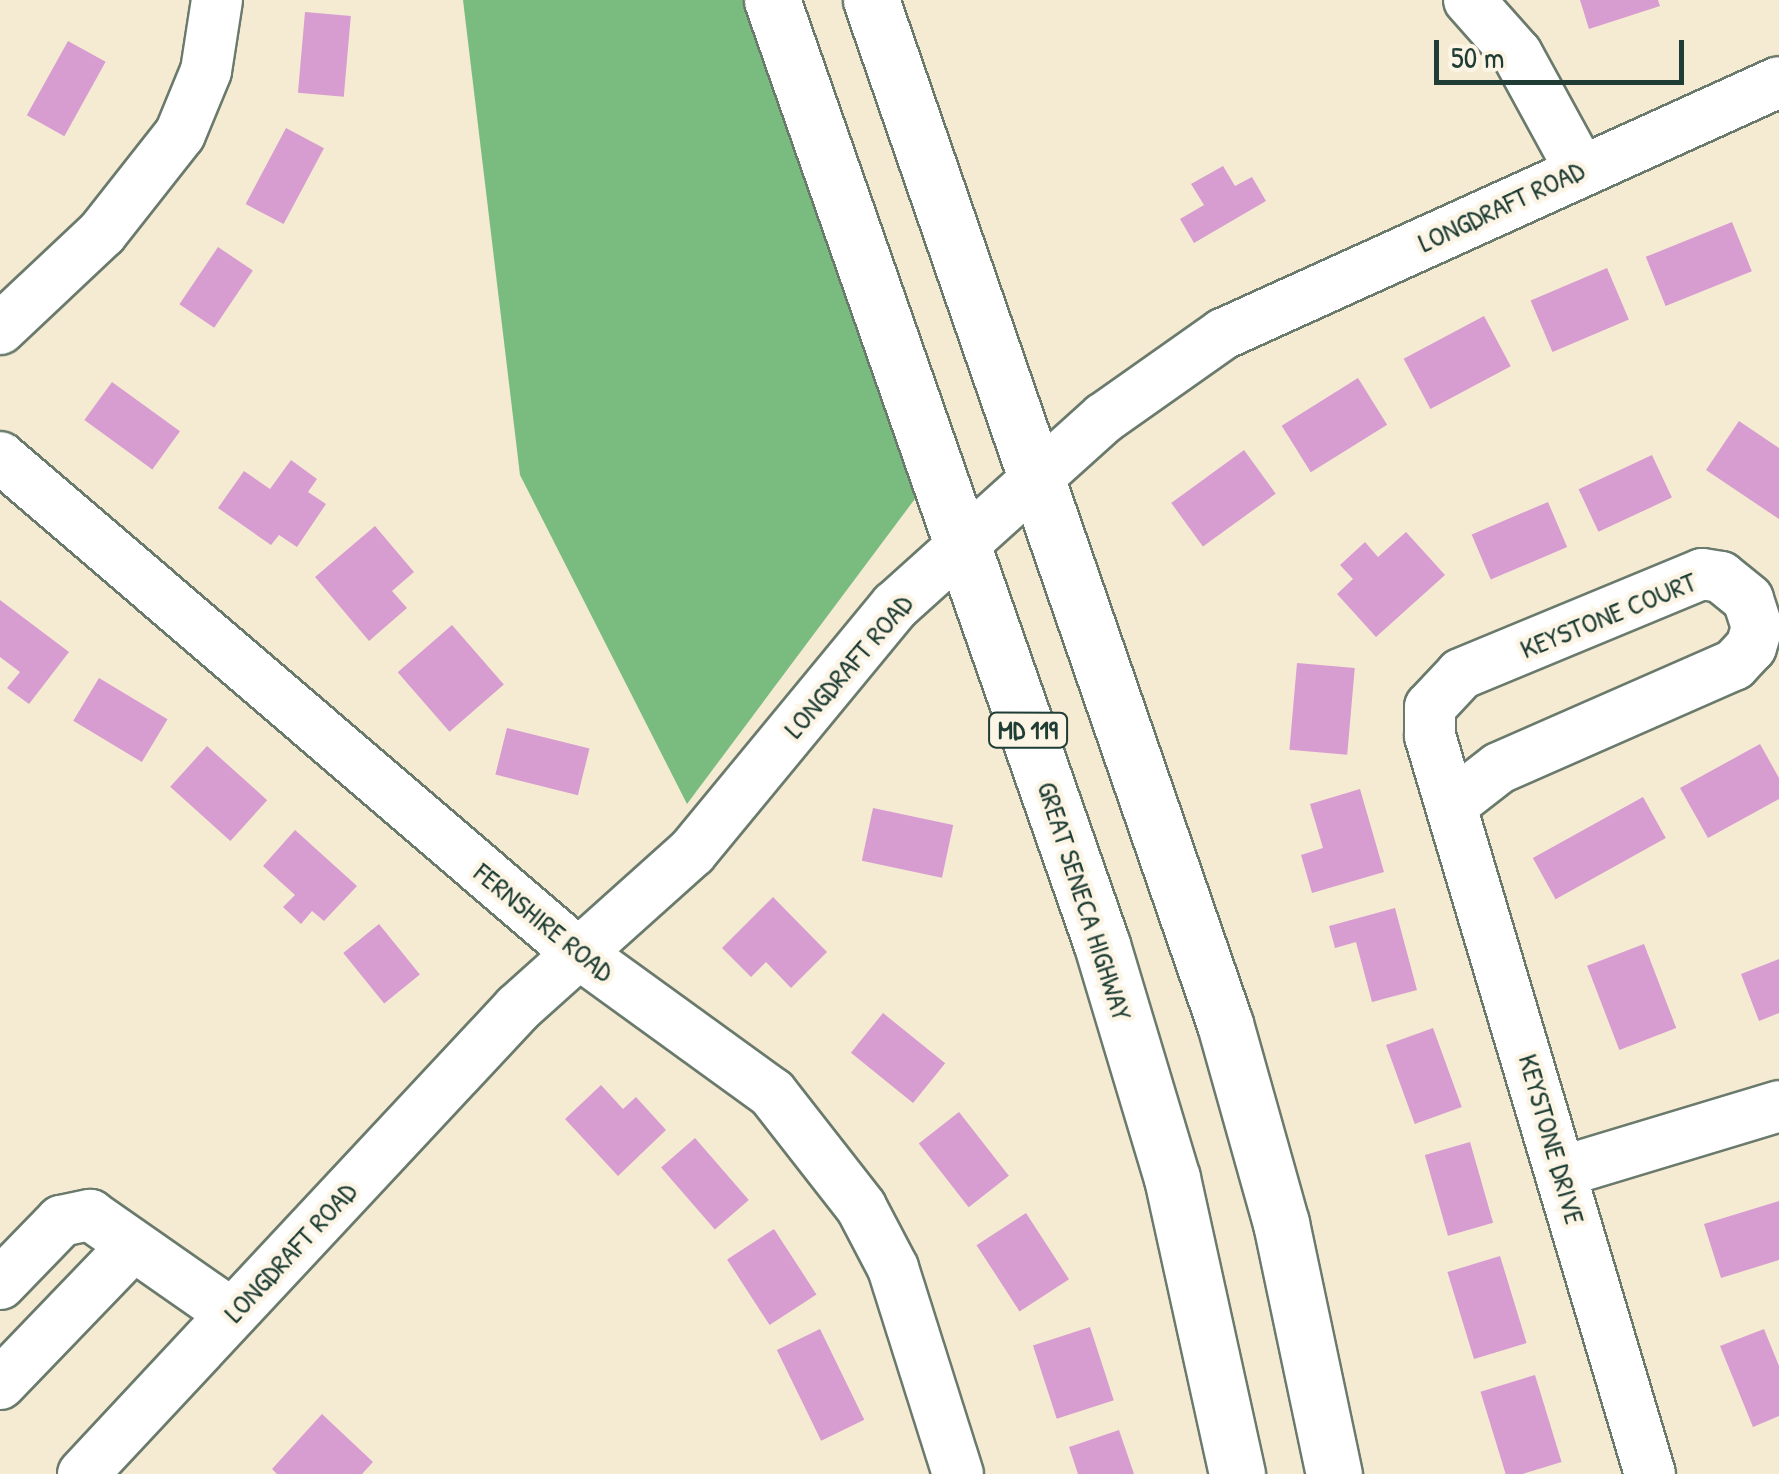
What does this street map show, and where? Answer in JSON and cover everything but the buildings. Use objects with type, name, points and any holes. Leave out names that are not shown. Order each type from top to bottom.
[{"type":"main road","name":"GREAT SENECA HIGHWAY","points":[[772,0],[966,542],[1102,945],[1172,1178],[1237,1474]]},
{"type":"main road","points":[[871,0],[1040,476],[1225,1024],[1281,1222],[1334,1474]]},
{"type":"street","points":[[0,329],[102,233],[180,134],[206,71],[217,0]]},
{"type":"street","points":[[1469,0],[1517,54],[1580,170]]},
{"type":"street","name":"LONGDRAFT ROAD","points":[[83,1474],[577,952],[692,852],[895,606],[1134,393],[1223,334],[1779,82]]},
{"type":"street","name":"FERNSHIRE ROAD","points":[[0,457],[577,952],[772,1093],[815,1142],[893,1268],[958,1474]]},
{"type":"street","name":"KEYSTONE COURT","points":[[1702,574],[1721,578],[1748,599],[1757,627],[1751,647],[1734,665],[1498,768],[1454,803],[1430,736],[1430,707],[1461,674],[1702,574]]},
{"type":"street","name":"KEYSTONE DRIVE","points":[[1454,803],[1650,1474]]},
{"type":"street","points":[[1561,1172],[1779,1106]]},
{"type":"street","points":[[0,1284],[74,1216],[107,1222],[133,1246],[232,1314]]},
{"type":"street","points":[[0,1384],[133,1246]]},
{"type":"green space","points":[[463,0],[772,0],[938,468],[687,804],[520,475]]}]
